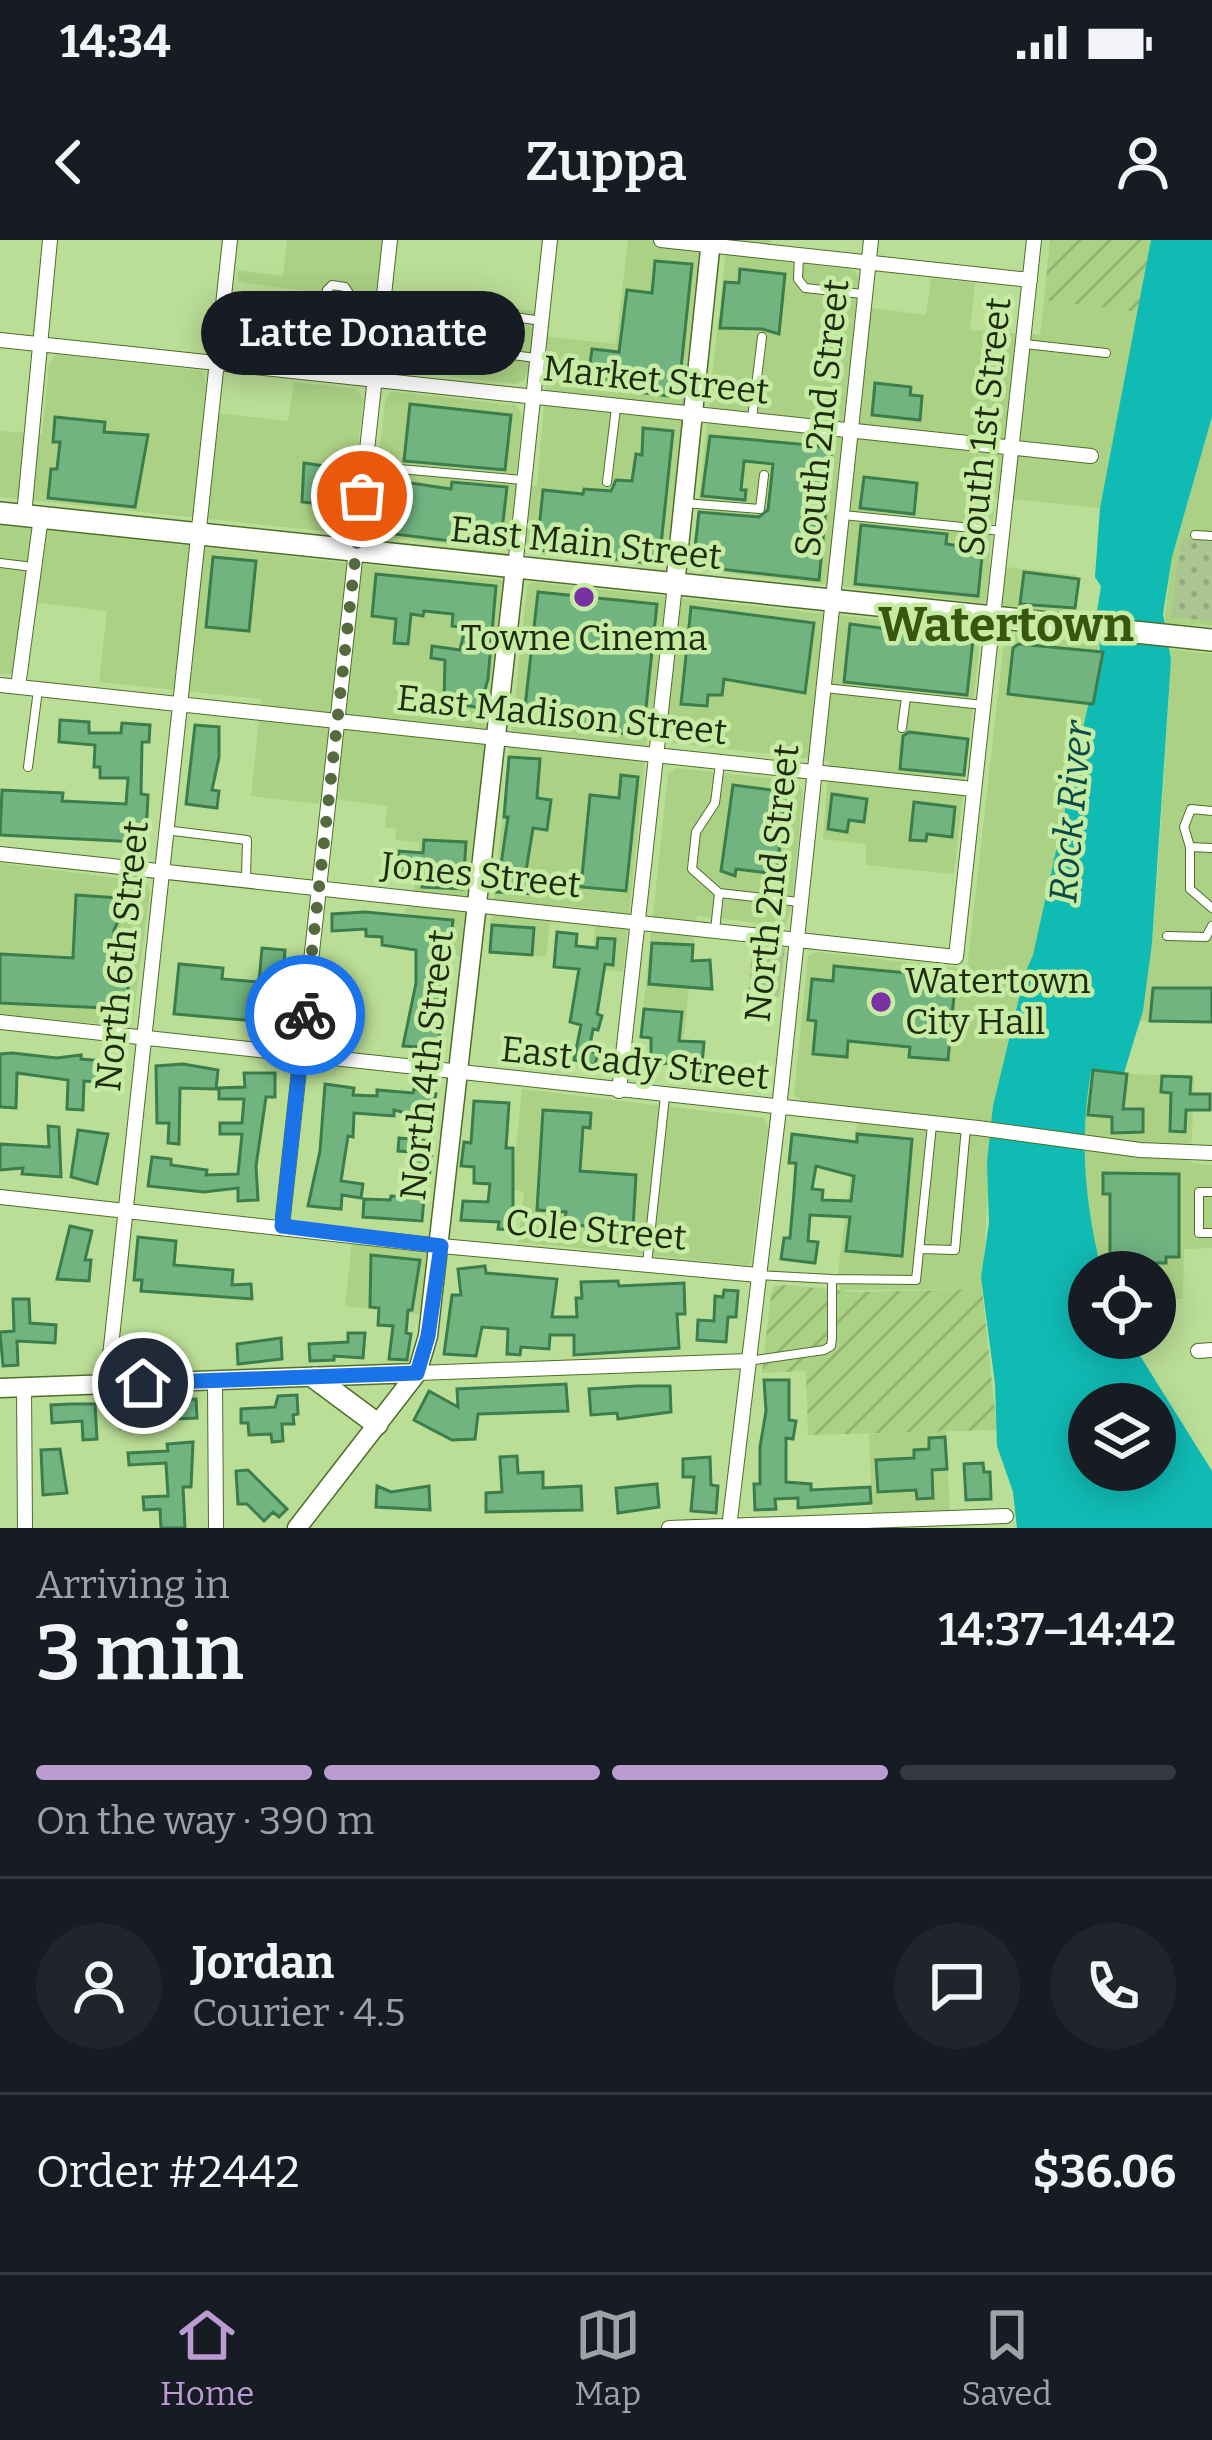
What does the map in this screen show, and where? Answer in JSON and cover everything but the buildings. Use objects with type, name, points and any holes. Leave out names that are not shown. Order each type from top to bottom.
[{"type":"main road","name":"East Main Street","points":[[0,513],[1212,640]]},
{"type":"main road","points":[[315,1378],[377,1424]]},
{"type":"street","points":[[18,687],[35,567],[39,344],[50,240]]},
{"type":"street","name":"North 6th Street","points":[[107,1384],[230,240]]},
{"type":"street","points":[[282,1226],[390,240]]},
{"type":"street","points":[[515,568],[550,240]]},
{"type":"street","points":[[661,240],[1030,280]]},
{"type":"street","name":"South 2nd Street","points":[[832,602],[871,240]]},
{"type":"street","name":"South 1st Street","points":[[956,957],[1034,240]]},
{"type":"street","points":[[619,1091],[711,243]]},
{"type":"street","name":"Market Street","points":[[0,340],[1091,455]]},
{"type":"street","name":"North 4th Street","points":[[297,1528],[417,1373],[428,1336],[515,568]]},
{"type":"street","name":"North 2nd Street","points":[[729,1527],[832,602]]},
{"type":"street","name":"East Madison Street","points":[[0,685],[974,789]]},
{"type":"street","name":"Jones Street","points":[[0,854],[956,957]]},
{"type":"street","name":"East Cady Street","points":[[0,1022],[972,1127],[1140,1150],[1212,1153]]},
{"type":"street","name":"Cole Street","points":[[0,1197],[441,1246],[758,1275]]},
{"type":"street","points":[[0,1388],[748,1361]]},
{"type":"street","points":[[215,1382],[216,1528]]},
{"type":"street","points":[[24,1387],[25,1528]]},
{"type":"street","points":[[670,1528],[1006,1516]]},
{"type":"lane","points":[[799,255],[797,279],[805,288],[866,295]]},
{"type":"lane","points":[[307,373],[332,285],[346,287],[350,295],[345,333]]},
{"type":"lane","points":[[538,358],[472,350],[463,343],[472,311],[542,321]]},
{"type":"lane","points":[[318,328],[379,338]]},
{"type":"lane","points":[[752,421],[761,338]]},
{"type":"lane","points":[[1023,344],[1106,353]]},
{"type":"lane","points":[[607,482],[616,406]]},
{"type":"lane","points":[[365,466],[524,480]]},
{"type":"lane","points":[[682,503],[760,509],[764,476]]},
{"type":"lane","points":[[842,515],[1004,531]]},
{"type":"lane","points":[[1195,535],[1212,536]]},
{"type":"lane","points":[[0,563],[35,567]]},
{"type":"lane","points":[[28,767],[38,688]]},
{"type":"lane","points":[[823,688],[984,705]]},
{"type":"lane","points":[[902,728],[906,697]]},
{"type":"lane","points":[[720,763],[716,803],[696,832],[692,869],[719,893],[801,902]]},
{"type":"lane","points":[[1212,811],[1191,809],[1184,827],[1190,847],[1190,889],[1212,908]]},
{"type":"lane","points":[[165,830],[247,840],[245,880]]},
{"type":"lane","points":[[1190,847],[1212,848]]},
{"type":"lane","points":[[715,931],[719,893]]},
{"type":"lane","points":[[1167,936],[1206,938],[1212,926]]},
{"type":"lane","points":[[646,1265],[665,1096]]},
{"type":"lane","points":[[758,1275],[916,1280],[932,1124]]},
{"type":"lane","points":[[920,1249],[956,1250],[972,1127]]},
{"type":"lane","points":[[1212,1192],[1199,1192],[1199,1233],[1212,1232]]},
{"type":"lane","points":[[748,1361],[831,1346],[832,1280]]},
{"type":"shaded area","points":[[287,240],[383,240],[366,365],[268,359],[271,333],[300,336],[306,291],[238,282],[238,270],[283,276]]},
{"type":"shaded area","points":[[628,240],[702,240],[663,567],[0,497],[0,431],[42,434],[49,365],[56,354],[202,371],[206,384],[203,411],[224,414],[288,421],[294,382],[356,389],[363,399],[356,468],[537,486],[547,370],[529,368],[525,379],[516,384],[450,377],[458,302],[534,311],[533,335],[616,344]]},
{"type":"shaded area","points":[[727,240],[771,240],[769,260],[854,270],[859,279],[856,306],[926,315],[931,278],[975,283],[970,330],[1040,335],[1044,300],[1139,312],[1100,508],[995,497],[989,565],[1077,575],[1072,613],[691,569]]},
{"type":"shaded area","points":[[1050,240],[1151,240],[1139,312],[1044,300]]},
{"type":"shaded area","points":[[391,392],[516,405],[523,418],[516,475],[378,462],[385,402]]},
{"type":"shaded area","points":[[1212,418],[1212,626],[1164,623],[1172,557]]},
{"type":"shaded area","points":[[0,525],[503,580],[460,956],[400,949],[405,908],[413,907],[419,843],[395,840],[396,829],[385,828],[387,806],[320,797],[319,804],[251,796],[261,699],[99,682],[107,611],[23,601],[14,666],[11,674],[0,674]]},
{"type":"shaded area","points":[[1181,538],[1212,542],[1212,621],[1171,617]]},
{"type":"shaded area","points":[[531,582],[975,630],[979,651],[954,874],[866,865],[866,844],[823,839],[829,761],[647,740],[623,972],[591,968],[597,909],[552,905],[546,957],[488,951]]},
{"type":"shaded area","points":[[1010,634],[1099,643],[1100,651],[1033,955],[993,1106],[982,1289],[840,1290],[838,1273],[859,1109],[803,1102],[794,1095],[808,956],[817,952],[967,969],[1004,642]]},
{"type":"shaded area","points":[[1167,649],[1212,654],[1212,1023],[1140,1021],[1158,867],[1171,660]]},
{"type":"shaded area","points":[[676,768],[797,781],[803,792],[786,923],[697,916],[683,1043],[640,1038],[668,774]]},
{"type":"shaded area","points":[[0,863],[147,882],[150,892],[132,1027],[0,1014]]},
{"type":"shaded area","points":[[753,944],[785,948],[779,997],[748,993]]},
{"type":"shaded area","points":[[1091,1072],[1194,1077],[1191,1163],[1212,1165],[1212,1248],[1184,1249],[1183,1299],[1176,1299],[1176,1251],[1096,1251],[1087,1215],[1084,1109]]},
{"type":"shaded area","points":[[522,1089],[764,1118],[768,1127],[751,1263],[518,1242],[524,1192],[512,1189]]},
{"type":"shaded area","points":[[352,1242],[427,1252],[424,1315],[345,1306]]},
{"type":"shaded area","points":[[774,1286],[855,1292],[982,1289],[997,1430],[808,1435],[806,1371],[762,1373],[771,1295]]},
{"type":"shaded area","points":[[946,1431],[950,1512],[872,1515],[869,1434]]},
{"type":"water","name":"Rock River","points":[[1151,240],[1212,240],[1212,417],[1172,557],[1163,614],[1171,660],[1143,1011],[1124,1073],[1091,1072],[1085,1147],[1097,1251],[1068,1251],[1068,1359],[1142,1359],[1157,1383],[1068,1383],[1068,1491],[1176,1491],[1176,1413],[1212,1471],[1212,1528],[1017,1528],[1013,1492],[997,1446],[995,1384],[981,1277],[989,1223],[987,1162],[993,1106],[1033,955],[1100,651],[1097,611],[1101,586],[1095,577],[1100,508]]},
{"type":"way so far","points":[[305,1015],[362,496]]},
{"type":"place","name":"Latte Donatte","points":[[362,496]]},
{"type":"place","name":"Towne Cinema","points":[[584,597]]},
{"type":"place","name":"Watertown City Hall","points":[[881,1002]]},
{"type":"district","name":"Watertown","points":[[1006,625]]},
{"type":"route","points":[[143,1383],[417,1373],[428,1336],[441,1246],[282,1226],[305,1015]]}]
